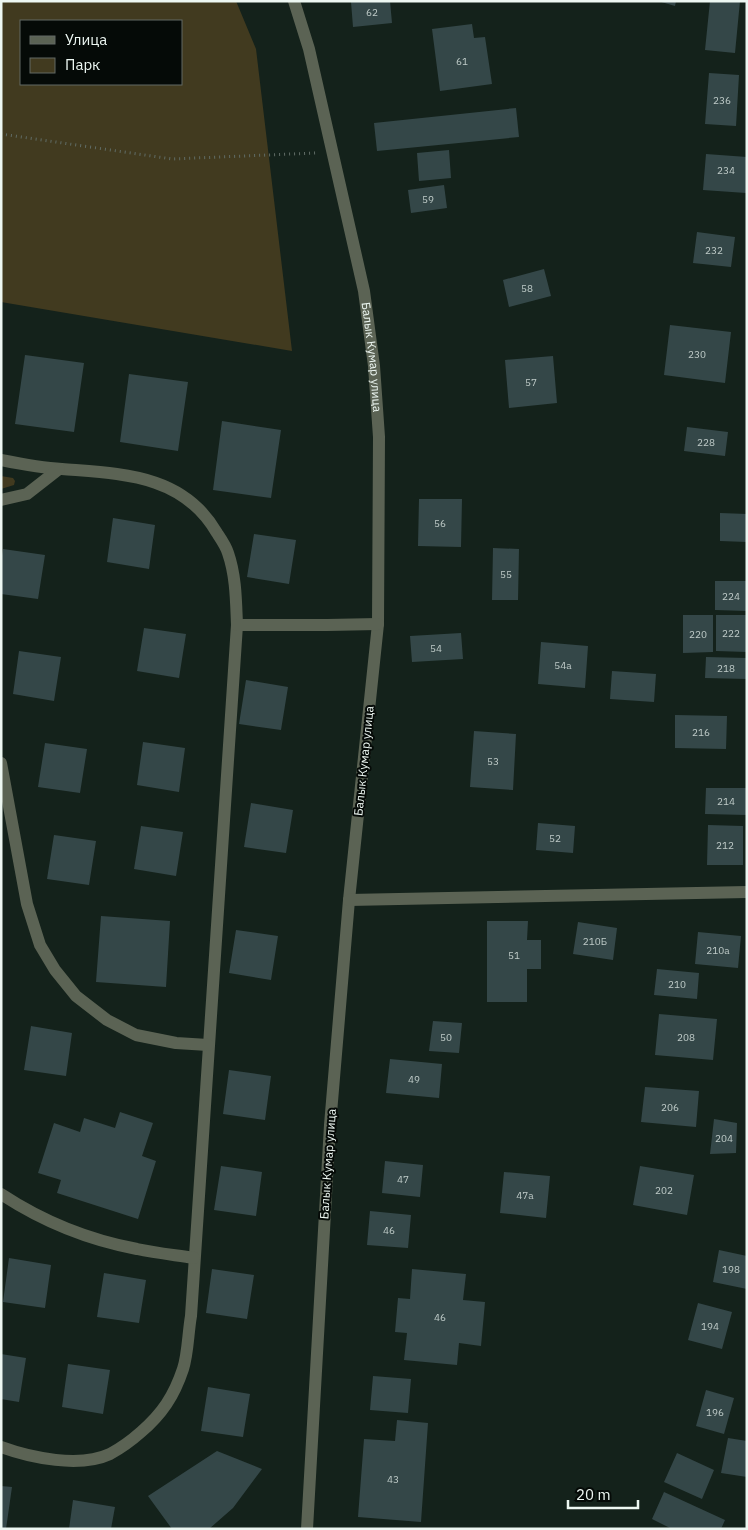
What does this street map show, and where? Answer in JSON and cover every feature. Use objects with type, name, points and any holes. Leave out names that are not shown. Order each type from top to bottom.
[{"type":"street","name":"Балык Кумар улица","points":[[294,1],[309,49],[364,291],[374,366],[379,437],[378,624],[349,900],[330,1126],[307,1529]]},
{"type":"street","points":[[1,460],[59,469],[105,472],[137,477],[165,486],[188,499],[209,519],[228,552],[236,590],[237,625],[191,1316],[184,1368],[172,1398],[154,1421],[132,1440],[109,1454],[82,1460],[45,1459],[1,1447]]},
{"type":"street","points":[[1,500],[27,494],[59,469]]},
{"type":"street","points":[[237,625],[378,624]]},
{"type":"street","points":[[1,762],[6,818],[27,904],[40,945],[55,970],[76,996],[107,1020],[136,1035],[176,1043],[208,1045]]},
{"type":"street","points":[[349,900],[747,892]]},
{"type":"street","points":[[1,1194],[44,1219],[89,1237],[136,1249],[194,1258]]},
{"type":"path","points":[[1,134],[172,159],[332,152]]},
{"type":"green space","points":[[1,1],[236,1],[256,49],[292,351],[1,302]]},
{"type":"green space","points":[[1,476],[13,478],[15,481],[14,485],[1,489]]},
{"type":"building","points":[[390,1],[392,23],[353,27],[351,2]]},
{"type":"building","points":[[658,1],[676,1],[675,6]]},
{"type":"building","points":[[710,1],[740,1],[735,53],[705,50]]},
{"type":"building","points":[[472,24],[474,38],[485,37],[492,84],[440,91],[432,29]]},
{"type":"building","points":[[709,73],[739,75],[736,126],[705,124]]},
{"type":"building","points":[[516,108],[519,137],[377,151],[374,123]]},
{"type":"building","points":[[449,150],[451,178],[419,181],[417,153]]},
{"type":"building","points":[[706,154],[747,157],[746,193],[703,190]]},
{"type":"building","points":[[444,185],[447,208],[411,213],[408,190]]},
{"type":"building","points":[[697,232],[735,237],[731,267],[693,263]]},
{"type":"building","points":[[544,269],[551,296],[509,307],[503,280]]},
{"type":"building","points":[[670,325],[731,332],[725,383],[664,375]]},
{"type":"building","points":[[25,355],[84,363],[74,432],[15,424]]},
{"type":"building","points":[[553,356],[557,403],[509,408],[505,360]]},
{"type":"building","points":[[129,374],[188,382],[178,451],[120,442]]},
{"type":"building","points":[[222,421],[281,430],[271,498],[213,490]]},
{"type":"building","points":[[687,427],[728,432],[725,456],[684,451]]},
{"type":"building","points":[[419,499],[462,499],[461,547],[418,546]]},
{"type":"building","points":[[720,513],[747,514],[747,542],[720,541]]},
{"type":"building","points":[[113,518],[155,525],[149,569],[107,562]]},
{"type":"building","points":[[254,534],[296,540],[289,584],[247,577]]},
{"type":"building","points":[[493,548],[519,549],[518,600],[492,600]]},
{"type":"building","points":[[3,549],[45,555],[38,599],[1,594]]},
{"type":"building","points":[[715,581],[747,581],[747,611],[715,610]]},
{"type":"building","points":[[683,615],[713,615],[713,652],[683,653]]},
{"type":"building","points":[[716,615],[747,615],[747,652],[716,651]]},
{"type":"building","points":[[144,628],[186,634],[179,678],[137,671]]},
{"type":"building","points":[[461,633],[463,659],[412,662],[410,636]]},
{"type":"building","points":[[541,642],[588,646],[585,688],[538,684]]},
{"type":"building","points":[[19,651],[61,657],[54,701],[13,694]]},
{"type":"building","points":[[706,657],[747,658],[747,679],[705,678]]},
{"type":"building","points":[[612,671],[656,674],[654,702],[610,699]]},
{"type":"building","points":[[246,680],[288,687],[281,730],[239,724]]},
{"type":"building","points":[[675,715],[727,716],[726,749],[675,748]]},
{"type":"building","points":[[474,731],[516,734],[513,790],[470,787]]},
{"type":"building","points":[[143,742],[185,748],[179,792],[137,785]]},
{"type":"building","points":[[45,743],[87,749],[80,793],[38,787]]},
{"type":"building","points":[[706,788],[747,788],[747,815],[705,814]]},
{"type":"building","points":[[251,803],[293,810],[286,853],[244,847]]},
{"type":"building","points":[[538,823],[575,826],[573,853],[536,850]]},
{"type":"building","points":[[708,825],[743,826],[743,865],[707,865]]},
{"type":"building","points":[[141,826],[183,832],[176,876],[134,869]]},
{"type":"building","points":[[54,835],[96,841],[89,885],[47,879]]},
{"type":"building","points":[[101,916],[170,921],[166,987],[96,982]]},
{"type":"building","points":[[487,921],[528,921],[527,940],[541,940],[541,969],[527,969],[527,1002],[487,1002]]},
{"type":"building","points":[[578,922],[617,928],[613,960],[573,954]]},
{"type":"building","points":[[236,930],[278,936],[271,980],[229,973]]},
{"type":"building","points":[[698,932],[741,936],[738,968],[695,964]]},
{"type":"building","points":[[657,969],[699,973],[697,999],[654,995]]},
{"type":"building","points":[[659,1014],[717,1019],[713,1060],[655,1055]]},
{"type":"building","points":[[433,1021],[462,1023],[459,1053],[429,1051]]},
{"type":"building","points":[[31,1026],[72,1033],[66,1076],[24,1070]]},
{"type":"building","points":[[390,1059],[442,1064],[439,1098],[386,1093]]},
{"type":"building","points":[[229,1070],[271,1076],[265,1120],[223,1114]]},
{"type":"building","points":[[645,1087],[699,1091],[696,1127],[641,1122]]},
{"type":"building","points":[[120,1112],[153,1123],[142,1156],[156,1161],[138,1219],[57,1193],[61,1180],[38,1173],[54,1123],[80,1132],[84,1118],[115,1128]]},
{"type":"building","points":[[714,1119],[737,1123],[736,1153],[710,1154]]},
{"type":"building","points":[[385,1161],[423,1165],[420,1197],[382,1193]]},
{"type":"building","points":[[221,1166],[262,1172],[256,1216],[214,1210]]},
{"type":"building","points":[[640,1166],[694,1175],[687,1215],[633,1205]]},
{"type":"building","points":[[504,1172],[550,1176],[546,1218],[500,1213]]},
{"type":"building","points":[[370,1211],[411,1215],[408,1248],[367,1245]]},
{"type":"building","points":[[719,1250],[747,1256],[747,1289],[713,1282]]},
{"type":"building","points":[[9,1258],[51,1265],[45,1308],[3,1302]]},
{"type":"building","points":[[212,1269],[254,1275],[247,1319],[206,1313]]},
{"type":"building","points":[[412,1269],[466,1274],[463,1300],[485,1302],[481,1346],[459,1343],[457,1365],[404,1360],[407,1333],[395,1332],[398,1298],[410,1299]]},
{"type":"building","points":[[104,1273],[146,1280],[139,1323],[97,1317]]},
{"type":"building","points":[[698,1303],[732,1312],[722,1349],[688,1340]]},
{"type":"building","points":[[1,1354],[26,1358],[19,1402],[1,1399]]},
{"type":"building","points":[[68,1364],[110,1370],[103,1414],[62,1407]]},
{"type":"building","points":[[373,1376],[411,1379],[408,1413],[370,1410]]},
{"type":"building","points":[[208,1387],[250,1394],[243,1437],[201,1431]]},
{"type":"building","points":[[706,1390],[734,1398],[724,1434],[696,1426]]},
{"type":"building","points":[[397,1420],[428,1423],[421,1522],[358,1517],[364,1439],[395,1441]]},
{"type":"building","points":[[728,1438],[747,1441],[747,1477],[721,1473]]},
{"type":"building","points":[[217,1451],[262,1469],[233,1508],[209,1529],[172,1529],[148,1496]]},
{"type":"building","points":[[677,1453],[714,1470],[702,1499],[664,1482]]},
{"type":"building","points":[[1,1486],[12,1487],[6,1529],[1,1529]]},
{"type":"building","points":[[664,1492],[725,1520],[721,1529],[672,1529],[652,1519]]},
{"type":"building","points":[[73,1500],[115,1507],[111,1529],[69,1529]]}]
